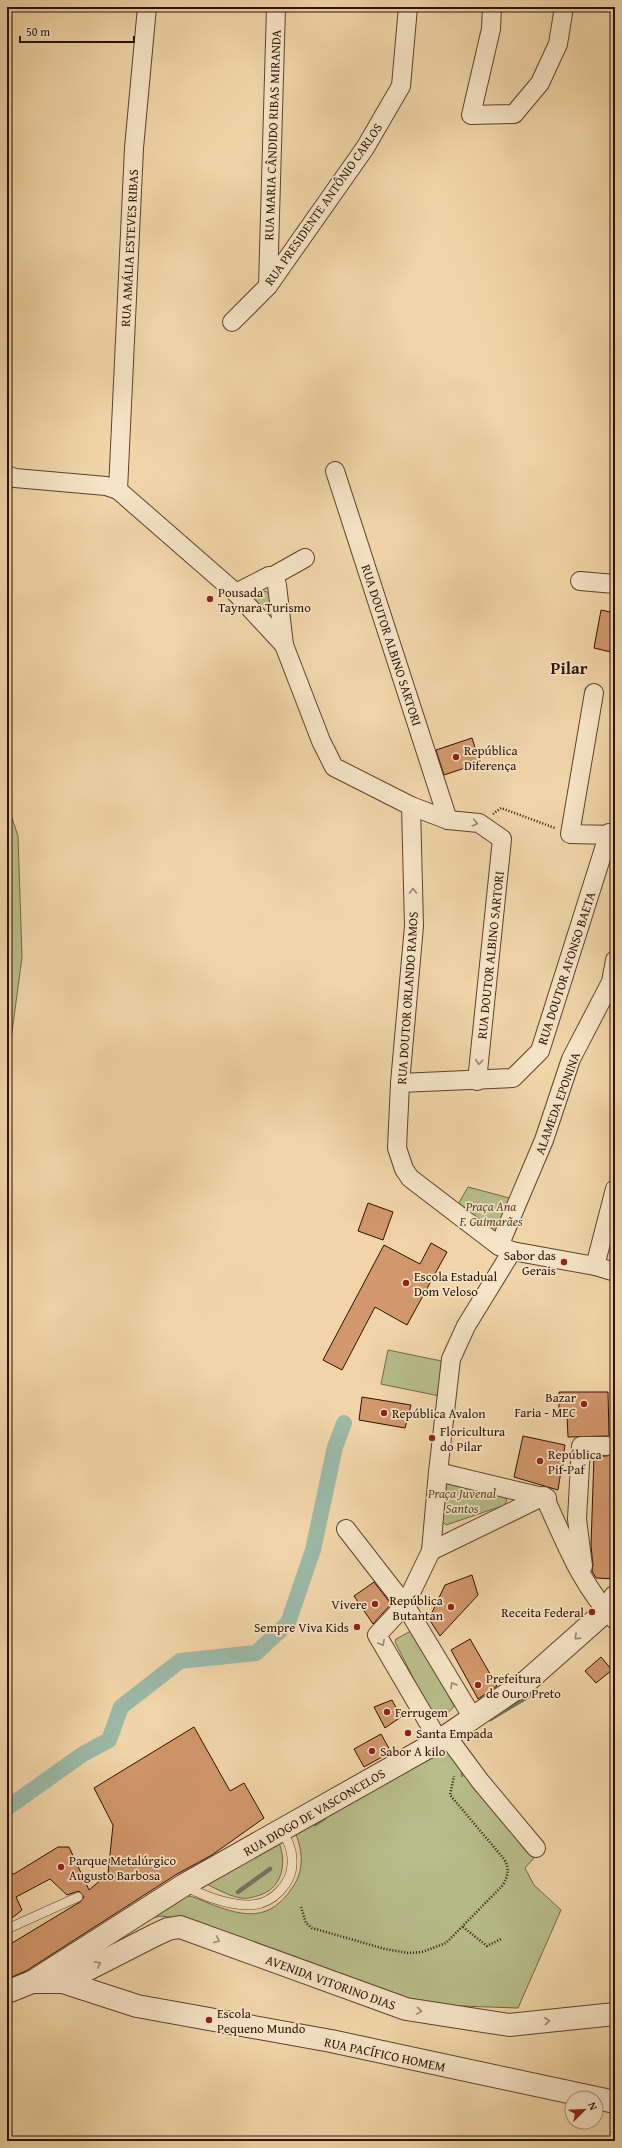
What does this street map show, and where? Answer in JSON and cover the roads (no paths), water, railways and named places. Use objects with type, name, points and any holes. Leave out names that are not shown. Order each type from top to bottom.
[{"type":"street","name":"RUA AMÁLIA ESTEVES RIBAS","points":[[118,490],[134,148],[147,7]]},
{"type":"street","name":"RUA MARIA CÂNDIDO RIBAS MIRANDA","points":[[268,286],[276,7]]},
{"type":"street","name":"RUA PRESIDENTE ANTÔNIO CARLOS","points":[[232,322],[268,286],[365,148],[401,86],[408,7]]},
{"type":"street","points":[[492,7],[491,29],[472,115],[514,114],[540,84],[558,44],[564,7]]},
{"type":"street","name":"RUA DOUTOR ALBINO SARTORI","points":[[335,471],[448,820]]},
{"type":"street","points":[[7,475],[15,478],[106,486],[118,490],[236,593],[284,645]]},
{"type":"street","points":[[236,593],[269,576],[273,576],[305,558]]},
{"type":"street","points":[[273,576],[277,585],[284,645],[321,741],[334,767],[411,806]]},
{"type":"street","points":[[580,581],[615,584]]},
{"type":"street","points":[[594,693],[570,834],[612,834]]},
{"type":"street","name":"RUA DOUTOR ALBINO SARTORI","points":[[411,806],[448,820],[479,823],[502,839],[477,1081]]},
{"type":"street","name":"RUA DOUTOR ORLANDO RAMOS","points":[[411,806],[414,926],[400,1083],[397,1148],[404,1168],[410,1178],[505,1249]]},
{"type":"street","name":"RUA DOUTOR AFONSO BAETA","points":[[400,1083],[477,1081],[513,1078],[540,1051],[612,834]]},
{"type":"street","name":"ALAMEDA EPONINA","points":[[432,1551],[438,1472],[451,1359],[505,1249],[571,1059],[611,982],[615,960]]},
{"type":"street","points":[[595,1266],[615,1189]]},
{"type":"street","points":[[505,1249],[595,1266],[615,1272]]},
{"type":"street","points":[[586,1583],[577,1520],[581,1446],[607,1446]]},
{"type":"street","points":[[438,1472],[544,1496],[577,1520]]},
{"type":"street","points":[[536,1848],[443,1738],[378,1635],[405,1604],[432,1551],[544,1496]]},
{"type":"street","points":[[544,1496],[586,1583],[612,1609]]},
{"type":"street","points":[[346,1529],[405,1604],[473,1718]]},
{"type":"street","name":"RUA DIOGO DE VASCONCELOS","points":[[7,1992],[32,1982],[184,1885],[443,1738],[527,1681],[612,1609]]},
{"type":"street","name":"AVENIDA VITORINO DIAS","points":[[63,1982],[162,1932],[180,1927],[406,2009],[509,2025],[615,2014]]},
{"type":"street","points":[[32,1982],[63,1982]]},
{"type":"street","name":"RUA PACÍFICO HOMEM","points":[[63,1982],[137,2006],[331,2041],[615,2102]]},
{"type":"lane","points":[[184,1885],[199,1893],[234,1904],[261,1904],[273,1898],[284,1885],[290,1874],[292,1860],[289,1844],[282,1830]]},
{"type":"lane","points":[[7,1930],[78,1897]]},
{"type":"waterway","points":[[7,1808],[83,1754],[109,1740],[121,1707],[180,1661],[256,1653],[288,1623],[313,1550],[335,1447],[344,1423]]},
{"type":"waterway","points":[[490,1719],[532,1694]]},
{"type":"waterway","points":[[315,1824],[324,1818]]},
{"type":"waterway","points":[[238,1892],[270,1869]]},
{"type":"place","name":"Pousada Taynara Turismo","points":[[210,599]]},
{"type":"place","name":"República Diferença","points":[[456,757]]},
{"type":"place","name":"Sabor das Gerais","points":[[564,1262]]},
{"type":"place","name":"Escola Estadual Dom Veloso","points":[[406,1283]]},
{"type":"place","name":"Bazar Faria - MEC","points":[[584,1404]]},
{"type":"place","name":"República Avalon","points":[[384,1413]]},
{"type":"place","name":"Floricultura do Pilar","points":[[432,1438]]},
{"type":"place","name":"República Pif-Paf","points":[[540,1461]]},
{"type":"place","name":"Vivere","points":[[375,1604]]},
{"type":"place","name":"República Butantan","points":[[451,1607]]},
{"type":"place","name":"Receita Federal","points":[[592,1612]]},
{"type":"place","name":"Sempre Viva Kids","points":[[357,1627]]},
{"type":"place","name":"Prefeitura de Ouro Preto","points":[[478,1685]]},
{"type":"place","name":"Ferrugem","points":[[387,1712]]},
{"type":"place","name":"Santa Empada","points":[[408,1733]]},
{"type":"place","name":"Sabor A kilo","points":[[372,1751]]},
{"type":"place","name":"Parque Metalúrgico Augusto Barbosa","points":[[61,1867]]},
{"type":"place","name":"Escola Pequeno Mundo","points":[[209,2020]]},
{"type":"district","name":"Pilar","points":[[569,668]]},
{"type":"park label","name":"Praça Ana F. Guimarães","points":[[491,1214]]},
{"type":"park label","name":"Praça Juvenal Santos","points":[[462,1500]]}]
